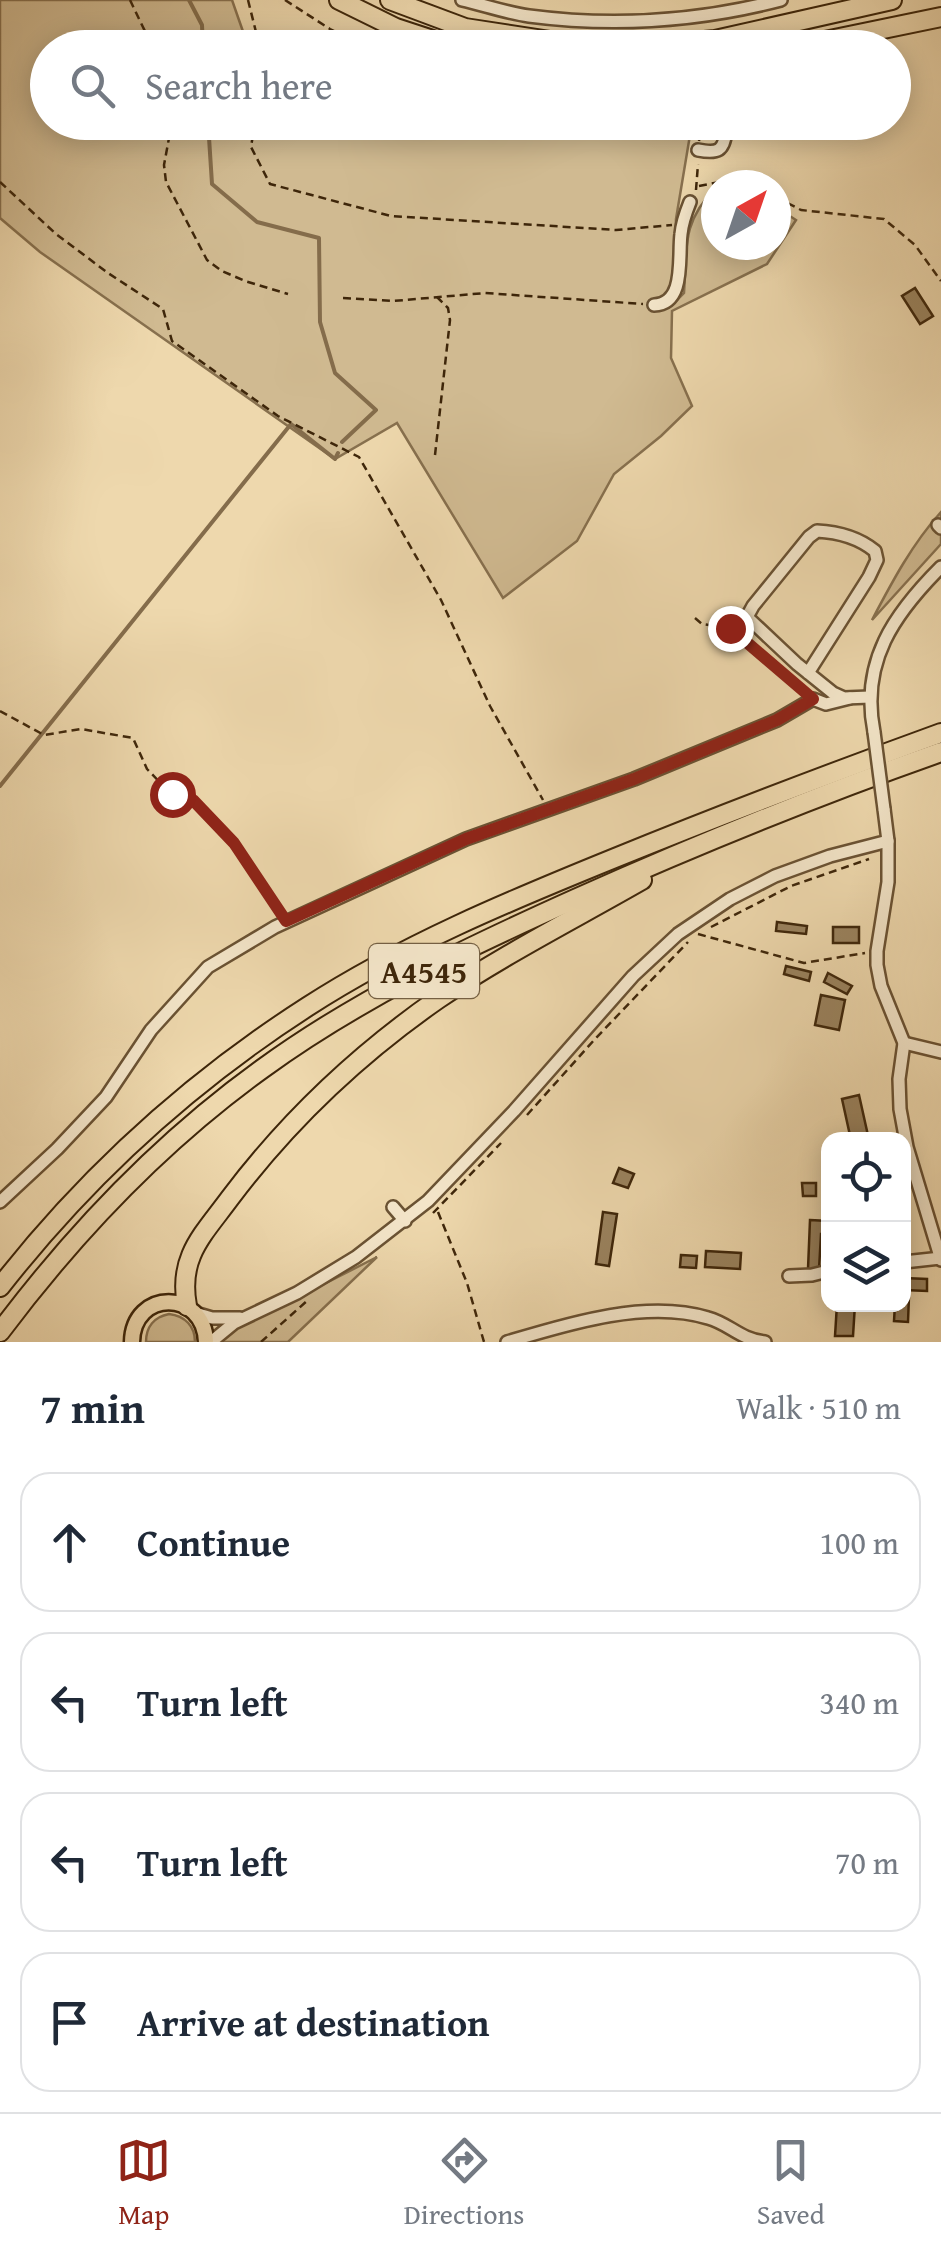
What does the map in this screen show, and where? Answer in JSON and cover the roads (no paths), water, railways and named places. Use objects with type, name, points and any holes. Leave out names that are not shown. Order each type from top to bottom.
[{"type":"highway","points":[[339,0],[402,30]]},
{"type":"highway","points":[[390,0],[478,30]]},
{"type":"highway","points":[[856,8],[875,0]]},
{"type":"highway","points":[[760,30],[892,0]]},
{"type":"highway","points":[[878,30],[941,17]]},
{"type":"highway","name":"A4545","points":[[0,1287],[68,1206],[157,1120],[260,1039],[363,973],[531,892],[772,795],[941,733]]},
{"type":"highway","name":"A4545","points":[[0,1332],[103,1208],[176,1138],[260,1070],[337,1020],[423,971],[716,837],[941,752]]},
{"type":"highway","points":[[191,1310],[185,1271],[201,1238],[284,1133],[343,1075],[418,1014],[464,983],[716,837]]},
{"type":"main road","points":[[132,1342],[136,1322],[147,1309],[170,1302],[191,1310],[204,1327],[208,1342]]},
{"type":"street","points":[[462,0],[526,15],[656,20],[736,12],[781,0]]},
{"type":"street","points":[[698,150],[714,152],[724,140]]},
{"type":"street","points":[[654,305],[669,300],[676,289],[682,226],[690,202]]},
{"type":"street","points":[[808,674],[877,560],[875,550],[864,542],[818,530],[753,606],[748,617],[808,674],[832,694],[870,697]]},
{"type":"street","points":[[911,1261],[941,1259],[907,1147],[900,1110],[904,1043],[881,986],[876,951],[888,882],[888,840],[870,697],[875,668],[890,628],[918,590],[941,568]]},
{"type":"street","points":[[0,1202],[106,1098],[151,1030],[208,968],[286,921],[466,839],[634,779],[777,720],[813,699],[832,704],[850,698]]},
{"type":"street","points":[[208,1342],[244,1318],[312,1284],[371,1246],[428,1201],[633,976],[678,934],[730,899],[774,876],[888,840]]},
{"type":"street","points":[[904,1043],[941,1052]]},
{"type":"street","points":[[393,1207],[404,1221]]},
{"type":"street","points":[[790,1276],[821,1273]]},
{"type":"street","points":[[191,1310],[223,1319],[244,1318]]},
{"type":"street","points":[[507,1342],[581,1320],[671,1312],[710,1318],[750,1340],[766,1342]]},
{"type":"waterway","points":[[189,0],[202,30]]},
{"type":"waterway","points":[[209,140],[212,184],[257,222],[319,238],[320,322],[335,373],[376,410],[342,442]]},
{"type":"waterway","points":[[0,786],[291,424],[335,459],[338,453]]}]
